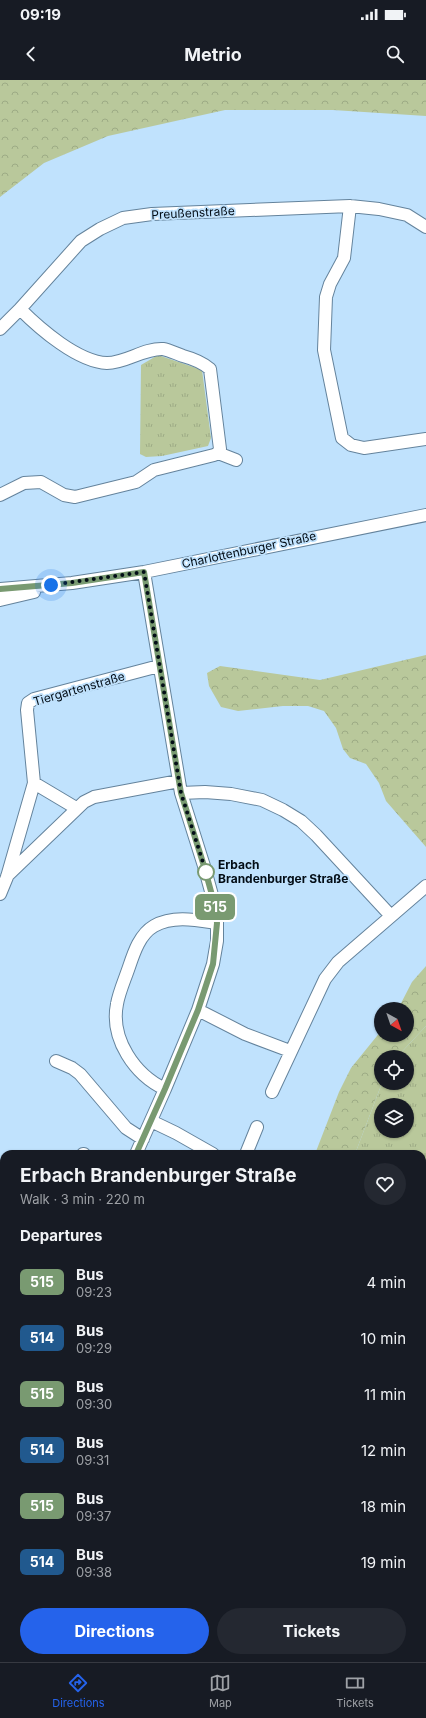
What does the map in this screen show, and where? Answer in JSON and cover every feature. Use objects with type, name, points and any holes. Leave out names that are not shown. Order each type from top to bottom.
[{"type":"street","name":"Preußenstraße","points":[[0,329],[81,241],[100,229],[123,218],[152,214],[350,206],[379,209],[407,215],[426,227]]},
{"type":"street","points":[[350,206],[344,258],[330,284],[326,297],[324,350],[342,438],[351,445],[364,448],[426,439]]},
{"type":"street","points":[[20,309],[51,337],[70,350],[90,359],[106,363],[164,349],[203,362],[210,369],[220,448],[218,453]]},
{"type":"street","points":[[0,495],[24,483],[41,482],[64,496],[75,497],[136,482],[154,470],[218,453],[236,460]]},
{"type":"street","name":"Charlottenburger Straße","points":[[0,589],[72,583],[144,572],[426,515]]},
{"type":"street","points":[[138,1150],[198,1010],[213,964],[217,923],[215,906],[180,787],[144,572]]},
{"type":"street","name":"Charlottenburger Straße","points":[[0,600],[72,583]]},
{"type":"street","name":"Tiergartenstraße","points":[[0,894],[7,877],[34,783],[27,710],[28,703],[34,699],[159,666]]},
{"type":"street","points":[[34,783],[76,808]]},
{"type":"street","name":"Tiergartenstraße","points":[[7,877],[76,808],[94,797],[180,787],[262,800],[301,821],[391,916]]},
{"type":"street","points":[[272,1092],[325,979],[338,962],[426,886]]},
{"type":"street","points":[[165,1089],[154,1084],[144,1076],[127,1053],[119,1037],[117,1005],[134,951],[141,938],[153,926],[167,920],[191,920],[217,923]]},
{"type":"street","points":[[198,1010],[245,1034],[290,1051]]},
{"type":"street","points":[[56,1061],[72,1068],[80,1074],[126,1128],[143,1139]]},
{"type":"street","points":[[151,1121],[206,1150]]},
{"type":"street","points":[[248,1150],[257,1126]]},
{"type":"green space","points":[[0,80],[426,80],[426,116],[333,110],[225,110],[108,136],[44,163],[0,197]]},
{"type":"green space","points":[[158,355],[202,370],[211,438],[208,446],[162,456],[146,457],[140,454],[141,365]]},
{"type":"green space","points":[[426,655],[426,847],[386,801],[379,783],[366,764],[350,758],[343,749],[336,728],[324,711],[308,706],[283,706],[238,711],[221,707],[209,686],[207,673],[220,666],[320,680]]},
{"type":"green space","points":[[426,966],[426,1026],[414,1039],[414,1002],[402,1002],[412,982]]},
{"type":"green space","points":[[426,1026],[426,1150],[357,1150],[374,1104],[374,1138],[414,1138],[414,1098],[376,1098],[379,1090],[414,1090],[414,1050],[404,1050],[411,1042],[414,1042],[414,1039]]},
{"type":"green space","points":[[374,1040],[374,1042],[411,1042],[404,1050],[374,1050],[374,1090],[379,1090],[376,1098],[374,1098],[374,1104],[357,1150],[317,1150],[339,1092],[351,1068]]},
{"type":"bus line","name":"515","points":[[0,589],[72,583],[144,572],[181,793],[204,866],[215,906],[217,923],[213,964],[198,1010],[138,1150]]},
{"type":"place","name":"Erbach Brandenburger Straße","points":[[206,872]]},
{"type":"route","points":[[51,585],[144,572],[181,793],[206,872]]}]
